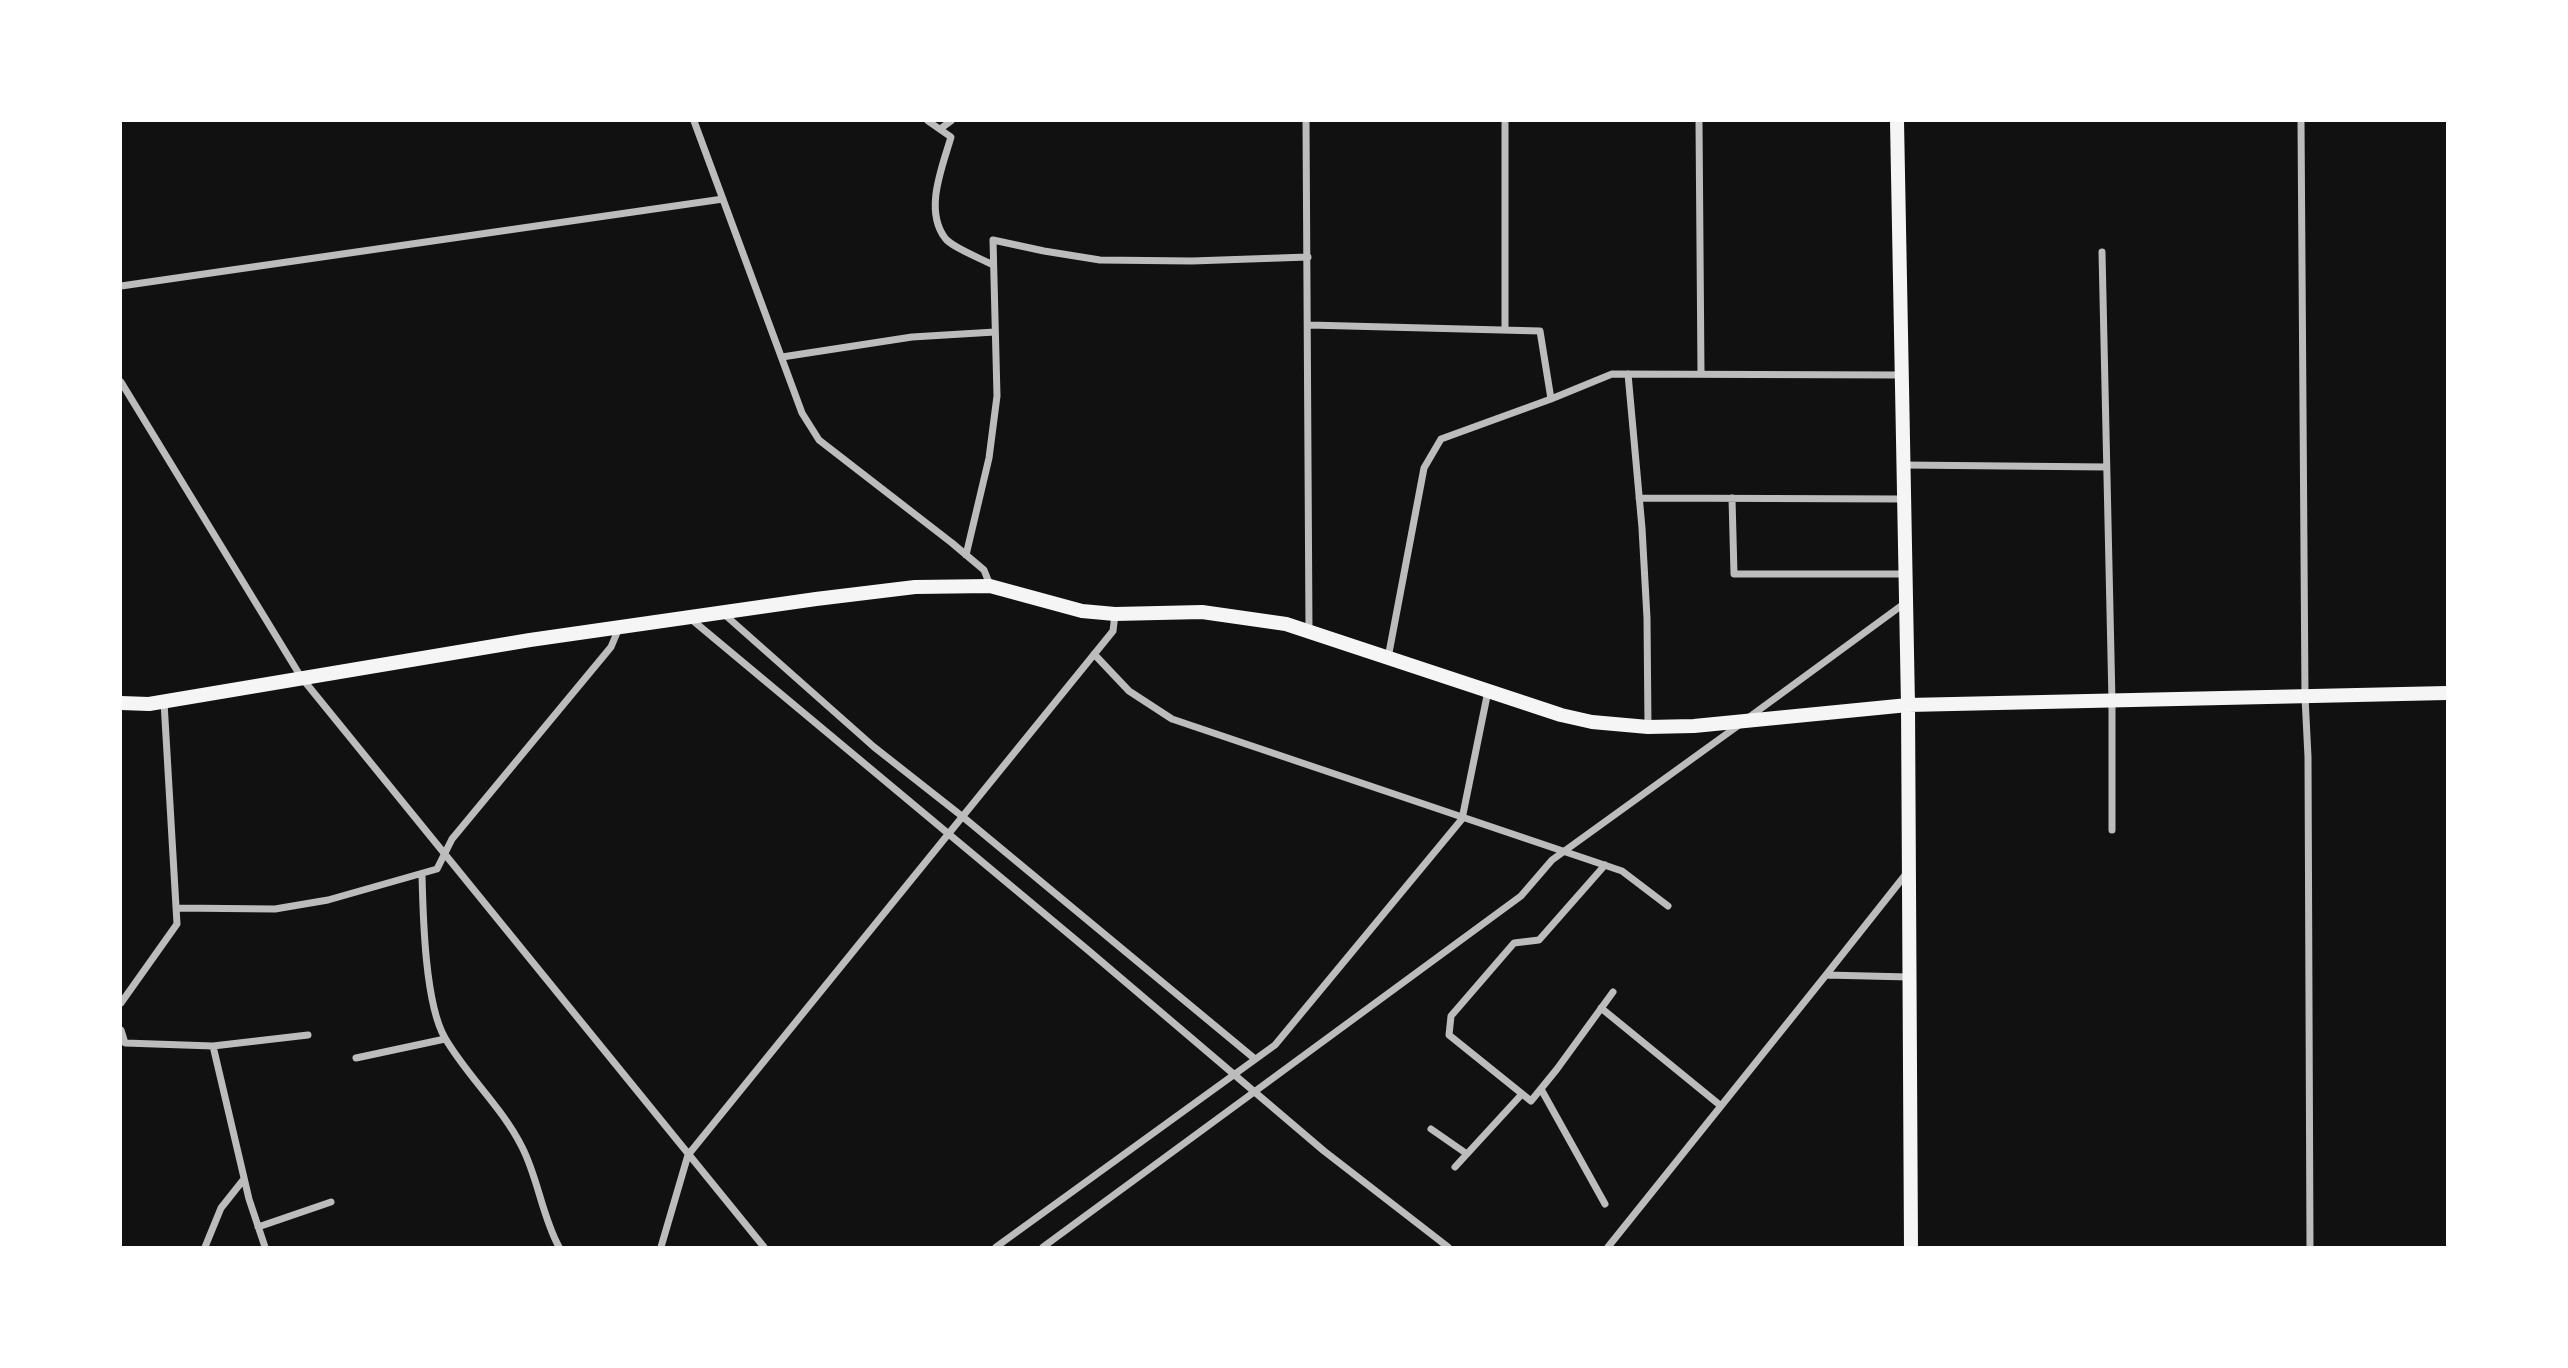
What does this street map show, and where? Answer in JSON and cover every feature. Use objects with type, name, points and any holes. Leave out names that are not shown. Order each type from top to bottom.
[{"type":"main road","points":[[1896,121],[1908,705],[1911,1247]]},
{"type":"main road","points":[[121,703],[149,704],[301,677],[816,599],[915,587],[990,586],[1082,611],[1115,614],[1202,612],[1275,622],[1561,715],[1592,722],[1648,727],[1694,726],[1908,705],[2447,693]]},
{"type":"street","points":[[694,121],[802,413],[819,440],[967,555],[984,570],[990,586]]},
{"type":"street","points":[[928,121],[951,137],[939,178],[935,215],[946,240],[993,265]]},
{"type":"street","points":[[940,129],[951,121]]},
{"type":"street","points":[[1306,121],[1309,632]]},
{"type":"street","points":[[1505,121],[1506,330]]},
{"type":"street","points":[[1699,121],[1701,374]]},
{"type":"street","points":[[2301,121],[2310,1247]]},
{"type":"street","points":[[121,286],[723,199]]},
{"type":"street","points":[[967,555],[989,458],[997,396],[993,240],[1100,260],[1192,261],[1308,257]]},
{"type":"street","points":[[2102,252],[2112,701],[2112,830]]},
{"type":"street","points":[[1309,325],[1540,331],[1550,399]]},
{"type":"street","points":[[782,357],[912,337],[995,332]]},
{"type":"street","points":[[1388,659],[1424,468],[1441,439],[1612,374],[1902,375]]},
{"type":"street","points":[[1628,374],[1647,618],[1648,727]]},
{"type":"street","points":[[121,382],[301,677],[764,1247]]},
{"type":"street","points":[[1903,465],[2106,467]]},
{"type":"street","points":[[1639,498],[1904,499]]},
{"type":"street","points":[[1732,498],[1734,574],[1905,574]]},
{"type":"street","points":[[1043,1247],[1521,896],[1552,860],[1906,603]]},
{"type":"street","points":[[724,614],[874,747],[963,817],[1255,1059]]},
{"type":"street","points":[[661,1247],[688,1155],[1113,631],[1115,614]]},
{"type":"street","points":[[690,619],[1324,1151],[1448,1247]]},
{"type":"street","points":[[176,908],[275,909],[328,900],[437,869],[452,839],[611,648],[619,628]]},
{"type":"street","points":[[1094,654],[1129,691],[1172,719],[1622,871],[1668,906]]},
{"type":"street","points":[[996,1247],[1275,1045],[1462,819],[1488,691]]},
{"type":"street","points":[[121,1003],[177,924],[164,701]]},
{"type":"street","points":[[1605,865],[1539,940],[1514,943],[1451,1017],[1450,1035],[1531,1101],[1613,992]]},
{"type":"street","points":[[1608,1247],[1909,871]]},
{"type":"street","points":[[422,875],[423,924],[436,1019],[445,1039],[515,1133],[527,1157],[535,1186],[559,1247]]},
{"type":"street","points":[[1826,975],[1909,977]]},
{"type":"street","points":[[1601,1008],[1721,1106]]},
{"type":"street","points":[[121,1030],[125,1043],[213,1046],[308,1035]]},
{"type":"street","points":[[356,1058],[445,1039]]},
{"type":"street","points":[[213,1046],[244,1179],[265,1247]]},
{"type":"street","points":[[1541,1089],[1605,1204]]},
{"type":"street","points":[[1455,1167],[1522,1094]]},
{"type":"street","points":[[1431,1129],[1467,1154]]},
{"type":"street","points":[[205,1247],[221,1208],[244,1179]]},
{"type":"street","points":[[258,1227],[331,1202]]}]
